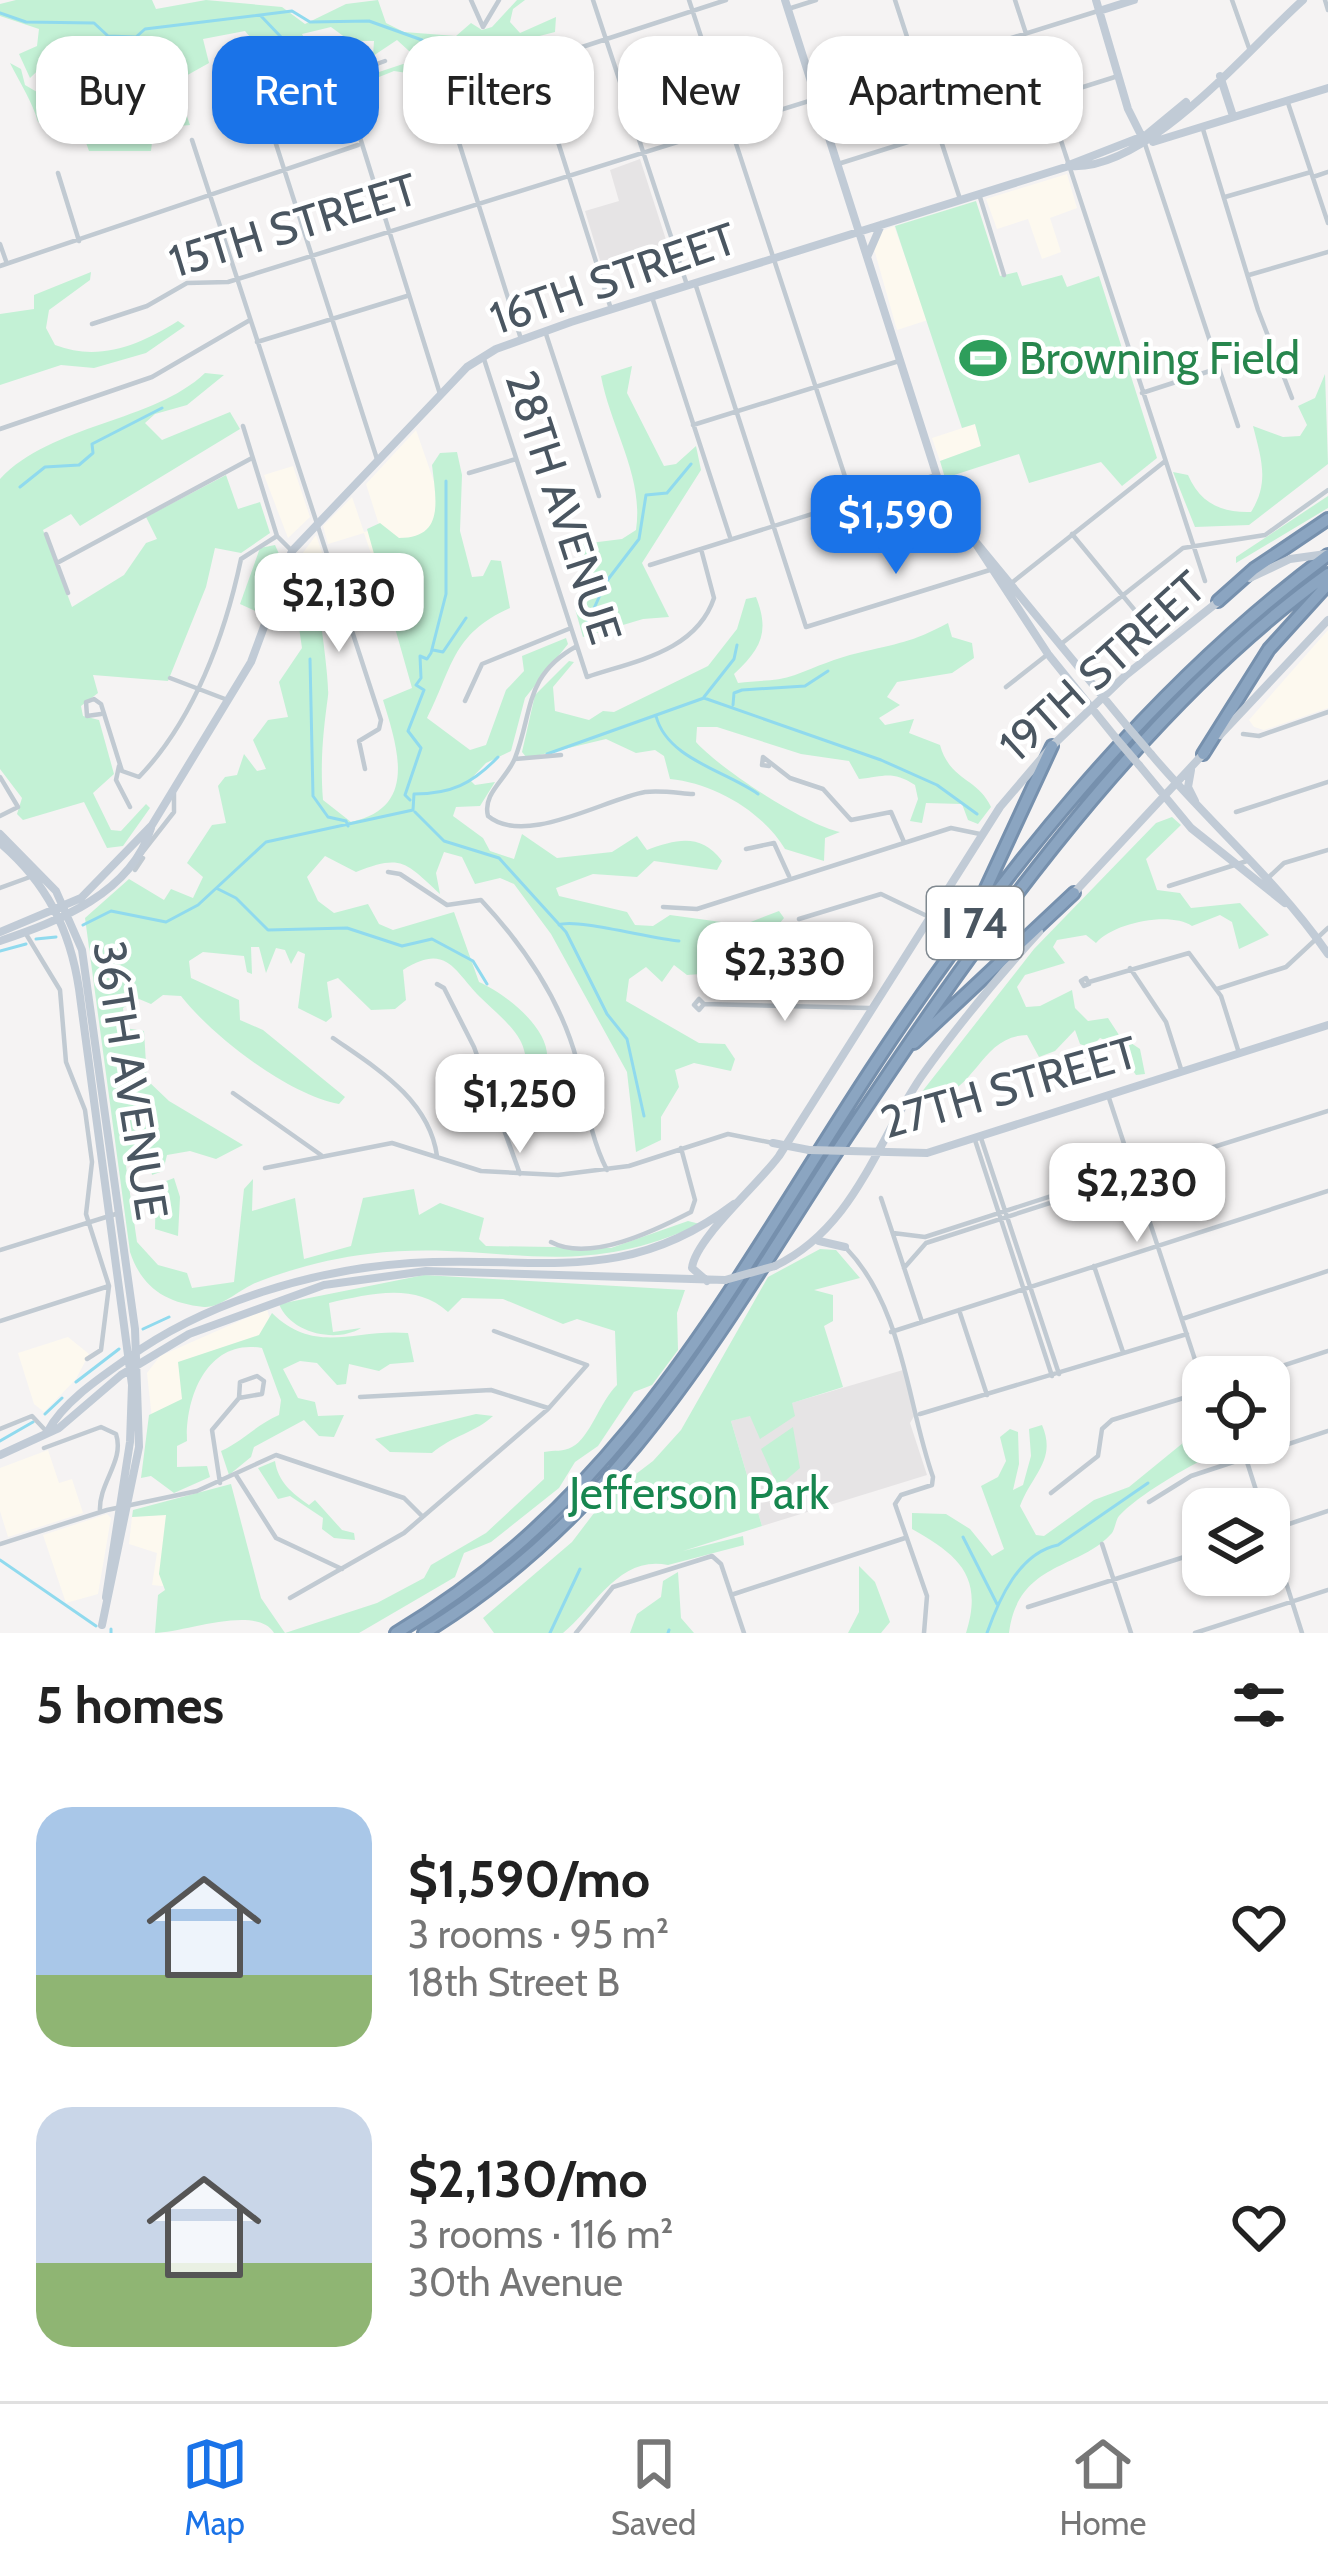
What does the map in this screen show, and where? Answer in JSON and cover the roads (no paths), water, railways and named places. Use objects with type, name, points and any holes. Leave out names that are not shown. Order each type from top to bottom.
[{"type":"highway","points":[[1218,602],[1265,561],[1328,520]]},
{"type":"highway","name":"I 74","points":[[396,1633],[472,1583],[536,1532],[643,1418],[940,969],[1013,874],[1128,741],[1220,645],[1328,555]]},
{"type":"highway","name":"I 74","points":[[424,1633],[545,1544],[651,1433],[902,1054],[997,921],[1101,794],[1220,665],[1328,574]]},
{"type":"highway","points":[[1200,757],[1269,650],[1328,584]]},
{"type":"highway","points":[[940,969],[985,895],[1052,746]]},
{"type":"highway","points":[[902,1054],[1074,893]]},
{"type":"main road","name":"15TH STREET","points":[[1097,5],[1134,0]]},
{"type":"main road","points":[[1144,141],[1303,0]]},
{"type":"main road","points":[[786,4],[807,68]]},
{"type":"main road","points":[[1097,5],[1132,119],[1144,141]]},
{"type":"main road","points":[[1220,75],[1233,116]]},
{"type":"main road","points":[[1144,141],[1220,75]]},
{"type":"main road","points":[[1069,166],[1127,144],[1328,88]]},
{"type":"main road","points":[[1132,119],[1147,129],[1159,126]]},
{"type":"main road","points":[[1127,144],[1132,119]]},
{"type":"main road","name":"16TH STREET","points":[[0,932],[63,914],[152,825],[251,662],[292,550],[440,394],[484,356],[611,309],[960,199],[1122,155],[1144,141]]},
{"type":"main road","points":[[832,144],[936,475],[959,523],[1242,863]]},
{"type":"main road","points":[[867,262],[870,242],[882,224]]},
{"type":"main road","name":"19TH STREET","points":[[762,1179],[980,834],[1052,746],[1126,675],[1218,602],[1280,562],[1328,555]]},
{"type":"main road","points":[[1008,586],[1048,654],[1186,822]]},
{"type":"main road","points":[[773,1142],[784,1148],[877,1153],[975,1006],[1328,620]]},
{"type":"main road","points":[[1086,675],[1106,684],[1126,675]]},
{"type":"main road","points":[[1073,687],[1079,705],[1075,725]]},
{"type":"main road","points":[[1200,757],[1188,779],[1190,794],[1242,863]]},
{"type":"main road","points":[[1147,815],[1165,811],[1242,863],[1286,903],[1328,954]]},
{"type":"main road","name":"16TH STREET","points":[[0,941],[106,890],[134,865],[152,825]]},
{"type":"main road","name":"36TH AVENUE","points":[[0,838],[56,890],[70,943],[115,1214]]},
{"type":"main road","name":"36TH AVENUE","points":[[37,873],[63,914],[87,977],[134,1366]]},
{"type":"main road","points":[[56,890],[74,898],[96,886]]},
{"type":"main road","points":[[27,932],[56,930],[70,943]]},
{"type":"main road","name":"27TH STREET","points":[[539,1270],[706,1281],[775,1265],[812,1243],[841,1215],[877,1153],[904,1155],[977,1136],[1328,1024]]},
{"type":"main road","points":[[886,1134],[888,1148],[904,1155]]},
{"type":"main road","points":[[773,1142],[777,1160]]},
{"type":"main road","points":[[852,1151],[866,1157],[866,1174]]},
{"type":"main road","points":[[0,1455],[47,1432],[153,1354],[221,1320],[341,1281],[426,1271],[539,1270],[648,1253],[713,1220],[762,1179]]},
{"type":"main road","points":[[706,1281],[692,1268],[698,1246],[762,1179]]},
{"type":"main road","points":[[841,1215],[837,1230],[845,1247]]},
{"type":"main road","points":[[812,1243],[825,1239],[845,1247]]},
{"type":"main road","points":[[47,1432],[133,1354],[249,1300],[340,1273],[430,1262],[539,1270]]},
{"type":"main road","points":[[110,1371],[130,1331],[142,1341],[156,1340]]},
{"type":"main road","points":[[140,1383],[153,1354]]},
{"type":"main road","points":[[102,1629],[139,1447],[140,1383],[134,1366]]},
{"type":"main road","points":[[124,1507],[134,1366]]},
{"type":"main road","points":[[109,1384],[124,1381],[132,1396]]},
{"type":"street","points":[[471,0],[483,27],[499,0]]},
{"type":"street","points":[[593,0],[806,626],[995,569]]},
{"type":"street","points":[[689,0],[701,36]]},
{"type":"street","points":[[611,309],[533,63],[726,0]]},
{"type":"street","points":[[786,4],[815,0]]},
{"type":"street","points":[[895,0],[907,36]]},
{"type":"street","points":[[1015,0],[1027,36]]},
{"type":"street","points":[[1232,0],[1249,48]]},
{"type":"street","points":[[1324,0],[1328,10]]},
{"type":"street","name":"15TH STREET","points":[[1017,36],[1097,5]]},
{"type":"street","name":"28TH AVENUE","points":[[385,61],[344,77],[358,145],[440,394]]},
{"type":"street","points":[[1083,87],[1118,76]]},
{"type":"street","points":[[1287,100],[1328,223]]},
{"type":"street","points":[[1202,126],[1292,398]]},
{"type":"street","points":[[192,140],[381,720],[379,729],[359,741],[365,769]]},
{"type":"street","points":[[1144,141],[1238,426]]},
{"type":"street","points":[[275,144],[377,459]]},
{"type":"street","points":[[458,144],[521,339]]},
{"type":"street","name":"15TH STREET","points":[[92,324],[147,306],[187,283],[236,278],[669,144]]},
{"type":"street","points":[[736,144],[853,501]]},
{"type":"street","points":[[838,164],[900,144]]},
{"type":"street","points":[[942,144],[960,199]]},
{"type":"street","points":[[1062,144],[1205,581]]},
{"type":"street","points":[[0,244],[3,265],[358,145]]},
{"type":"street","points":[[1224,197],[1328,172]]},
{"type":"street","points":[[58,173],[79,241]]},
{"type":"street","points":[[979,194],[1004,275]]},
{"type":"street","points":[[1249,275],[1328,252]]},
{"type":"street","points":[[257,342],[407,296]]},
{"type":"street","points":[[652,297],[730,539]]},
{"type":"street","points":[[0,429],[152,377],[250,320]]},
{"type":"street","points":[[545,331],[598,496]]},
{"type":"street","name":"28TH AVENUE","points":[[484,356],[587,677],[661,652],[695,629],[714,598],[701,549]]},
{"type":"street","points":[[693,425],[898,361]]},
{"type":"street","points":[[1142,393],[1219,368]]},
{"type":"street","points":[[243,426],[277,536],[292,550]]},
{"type":"street","points":[[57,563],[252,458]]},
{"type":"street","points":[[469,473],[516,459]]},
{"type":"street","points":[[1008,586],[1164,462]]},
{"type":"street","points":[[650,565],[936,475]]},
{"type":"street","points":[[1061,644],[1190,544],[1265,535],[1328,490]]},
{"type":"street","points":[[46,534],[68,593]]},
{"type":"street","points":[[1072,534],[1156,636]]},
{"type":"street","points":[[101,714],[119,766],[128,778],[144,772],[198,685],[231,610],[241,560],[277,536]]},
{"type":"street","points":[[464,700],[482,664],[571,628]]},
{"type":"street","points":[[577,646],[531,692],[514,759],[487,799],[488,816],[498,823],[550,823],[645,792],[693,794]]},
{"type":"street","points":[[1006,687],[1048,654]]},
{"type":"street","points":[[170,678],[230,701]]},
{"type":"street","points":[[1243,734],[1259,736],[1328,712]]},
{"type":"street","points":[[514,759],[561,755]]},
{"type":"street","points":[[119,766],[116,780],[130,808]]},
{"type":"street","points":[[769,766],[823,789],[851,820],[891,812],[904,842]]},
{"type":"street","points":[[0,777],[18,807],[0,816]]},
{"type":"street","points":[[1236,812],[1328,782]]},
{"type":"street","name":"16TH STREET","points":[[134,865],[174,812],[174,793]]},
{"type":"street","points":[[663,907],[697,909],[951,828],[980,834]]},
{"type":"street","points":[[746,849],[774,843],[790,879]]},
{"type":"street","points":[[1265,883],[1284,863],[1328,850]]},
{"type":"street","points":[[1169,886],[1242,863]]},
{"type":"street","points":[[388,872],[400,874],[447,905],[481,900],[532,960],[569,1039],[592,1136],[608,1170]]},
{"type":"street","points":[[0,888],[37,873]]},
{"type":"street","points":[[799,919],[881,894],[928,916]]},
{"type":"street","points":[[1217,989],[1286,967],[1328,928]]},
{"type":"street","name":"36TH AVENUE","points":[[27,932],[65,1005],[65,1057],[86,1110],[92,1154],[87,1222],[109,1286],[101,1350],[87,1359]]},
{"type":"street","points":[[1089,982],[1189,952],[1217,989],[1239,1053]]},
{"type":"street","points":[[1130,968],[1166,1022],[1181,1071]]},
{"type":"street","points":[[437,984],[445,988],[471,1039],[520,1176]]},
{"type":"street","points":[[704,1004],[872,1009]]},
{"type":"street","points":[[333,1038],[410,1099],[430,1130],[437,1156]]},
{"type":"street","points":[[233,1093],[322,1155]]},
{"type":"street","points":[[1108,1095],[1193,1356]]},
{"type":"street","points":[[1166,1162],[1328,1111]]},
{"type":"street","points":[[265,1168],[392,1143],[520,1176],[608,1170],[728,1134],[773,1142]]},
{"type":"street","points":[[977,1136],[1055,1375]]},
{"type":"street","points":[[551,1241],[558,1246],[617,1241],[649,1232],[695,1208],[681,1148]]},
{"type":"street","points":[[904,1268],[922,1245],[1107,1178],[1129,1158]]},
{"type":"street","points":[[892,1233],[925,1237],[1109,1184],[1139,1188]]},
{"type":"street","points":[[891,1332],[1328,1191]]},
{"type":"street","points":[[881,1198],[922,1322]]},
{"type":"street","points":[[0,1250],[115,1214]]},
{"type":"street","points":[[845,1247],[862,1268],[891,1332],[920,1414],[916,1425],[934,1482],[896,1501],[927,1596],[924,1633]]},
{"type":"street","points":[[1094,1266],[1123,1353]]},
{"type":"street","points":[[1182,1319],[1328,1271]]},
{"type":"street","points":[[0,1322],[109,1286]]},
{"type":"street","points":[[959,1310],[988,1396]]},
{"type":"street","points":[[290,1598],[422,1516],[548,1408],[587,1365],[494,1331]]},
{"type":"street","points":[[920,1414],[1186,1334]]},
{"type":"street","points":[[1290,1363],[1328,1351]]},
{"type":"street","points":[[220,1483],[210,1435],[239,1398],[240,1382],[256,1376],[264,1381],[262,1394],[239,1398]]},
{"type":"street","points":[[360,1397],[491,1390],[548,1408]]},
{"type":"street","points":[[1051,1493],[1098,1456],[1102,1429],[1112,1420],[1182,1395]]},
{"type":"street","points":[[0,1427],[32,1416],[47,1432]]},
{"type":"street","points":[[44,1448],[100,1427],[116,1434],[119,1452],[103,1484],[100,1512]]},
{"type":"street","points":[[1290,1443],[1328,1431]]},
{"type":"street","points":[[0,1544],[100,1512],[220,1483],[267,1457],[288,1456],[370,1490],[404,1494],[422,1516]]},
{"type":"street","points":[[1149,1502],[1180,1480],[1225,1464]]},
{"type":"street","points":[[236,1475],[276,1538],[342,1569]]},
{"type":"street","points":[[1290,1523],[1328,1511]]},
{"type":"street","points":[[731,1595],[905,1538]]},
{"type":"street","points":[[1102,1544],[1130,1633]]},
{"type":"street","points":[[576,1633],[613,1587],[717,1557],[744,1633]]},
{"type":"street","points":[[1028,1607],[1182,1558]]},
{"type":"street","points":[[1196,1633],[1328,1590]]},
{"type":"street","points":[[1290,1595],[1302,1633]]},
{"type":"waterway","points":[[0,13],[26,22],[94,23],[108,36],[136,37],[145,29],[292,11],[310,22],[369,21],[411,36]]},
{"type":"waterway","points":[[261,16],[280,36]]},
{"type":"waterway","points":[[20,487],[45,467],[79,465],[93,453],[92,444],[162,408]]},
{"type":"waterway","points":[[585,628],[606,582],[639,539],[646,495],[667,493],[691,464]]},
{"type":"waterway","points":[[410,800],[405,795],[421,748],[408,731],[424,690],[416,685],[421,678],[420,656],[427,659],[431,653],[446,594],[446,481]]},
{"type":"waterway","points":[[433,650],[443,652],[466,618]]},
{"type":"waterway","points":[[704,697],[734,659],[737,645]]},
{"type":"waterway","points":[[310,659],[313,796],[328,817],[346,821],[348,826]]},
{"type":"waterway","points":[[733,705],[734,693],[742,690],[805,686],[828,671]]},
{"type":"waterway","points":[[547,754],[704,698],[881,760],[937,785],[977,814]]},
{"type":"waterway","points":[[656,716],[662,731],[685,754],[758,794]]},
{"type":"waterway","points":[[83,925],[111,911],[166,922],[198,905],[266,842],[413,810],[414,794],[460,786],[498,757]]},
{"type":"waterway","points":[[415,812],[444,841],[499,858],[566,932],[607,1014],[627,1039],[644,1116]]},
{"type":"waterway","points":[[218,889],[236,898],[268,930],[347,928],[402,946],[432,939],[473,961],[487,984]]},
{"type":"waterway","points":[[559,925],[581,924],[679,941]]},
{"type":"waterway","points":[[36,939],[56,937]]},
{"type":"waterway","points":[[0,951],[26,944]]},
{"type":"waterway","points":[[143,1329],[169,1317]]},
{"type":"waterway","points":[[76,1382],[119,1349]]},
{"type":"waterway","points":[[45,1414],[62,1398]]},
{"type":"waterway","points":[[0,1441],[33,1422]]},
{"type":"waterway","points":[[987,1633],[1004,1592],[1032,1557],[1058,1545],[1148,1483]]},
{"type":"waterway","points":[[963,1537],[997,1604]]},
{"type":"waterway","points":[[0,1560],[96,1626]]},
{"type":"waterway","points":[[550,1633],[580,1569]]},
{"type":"place","name":"Browning Field","points":[[983,358]]},
{"type":"park label","name":"Jefferson Park","points":[[699,1493]]}]
